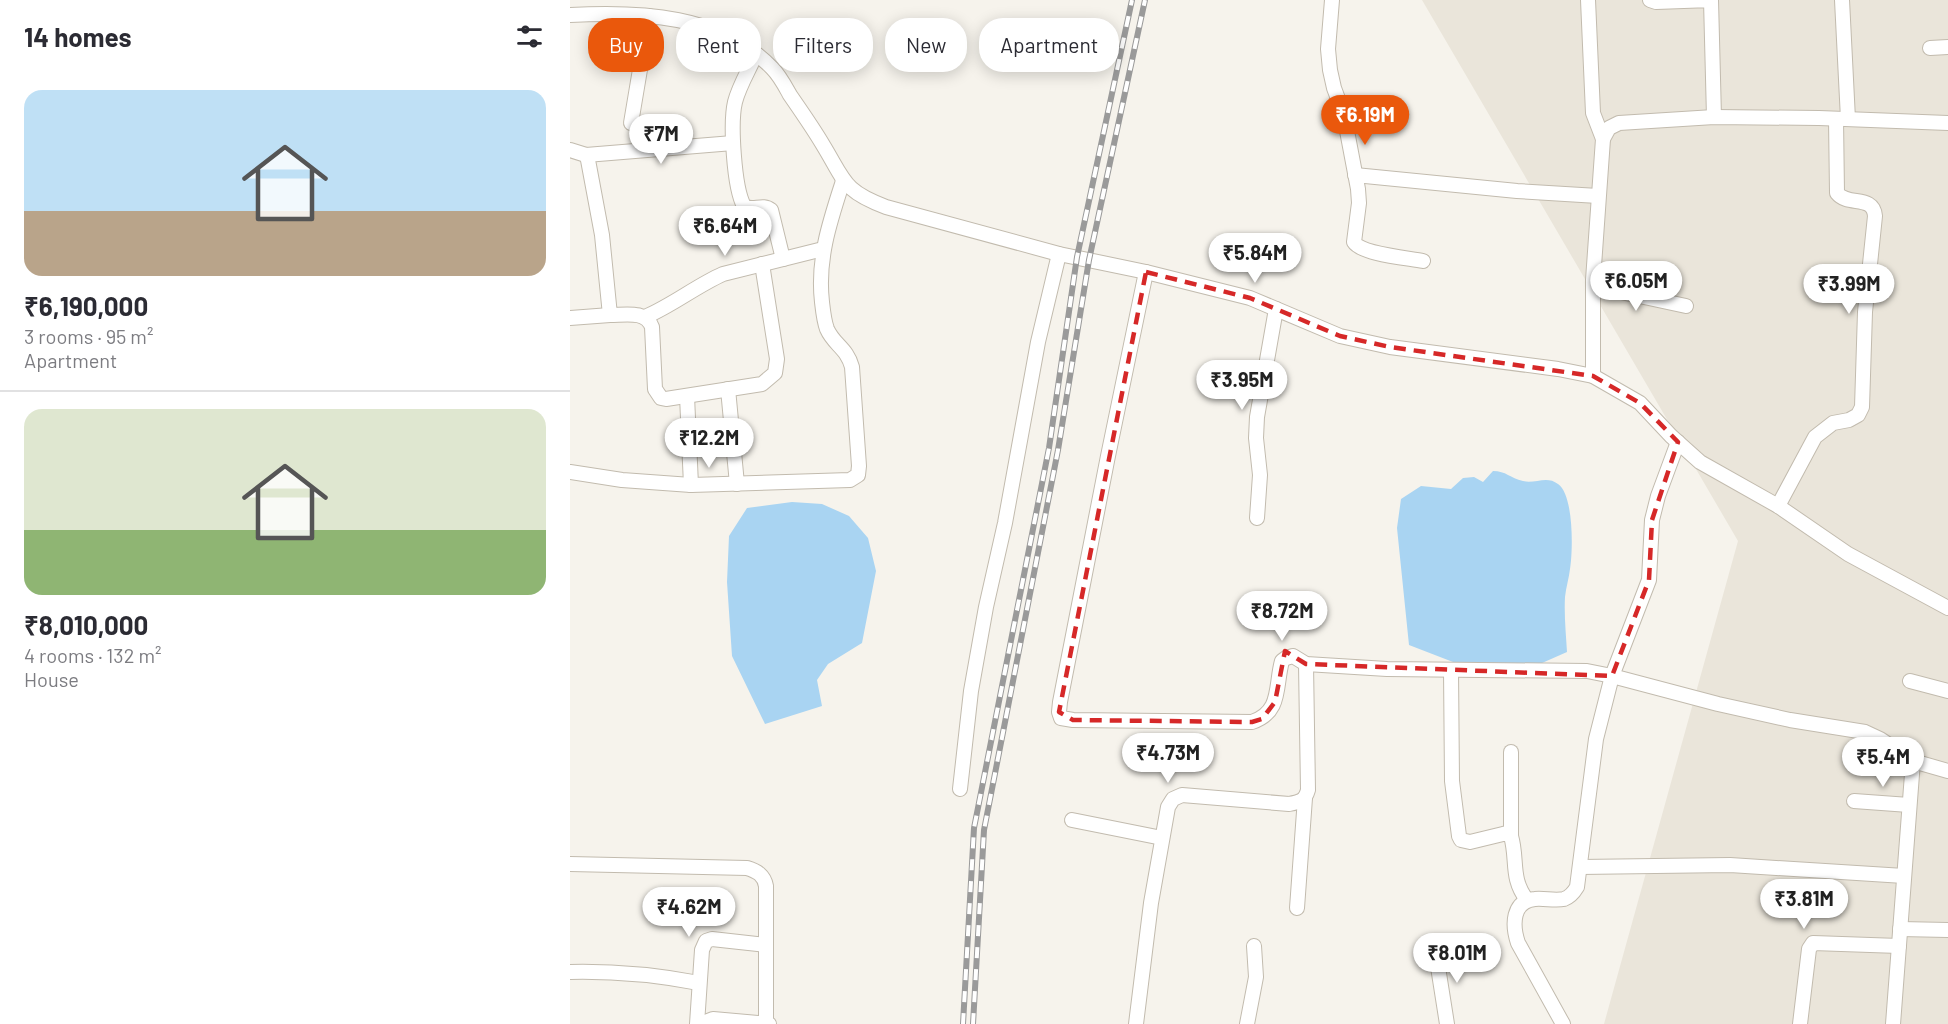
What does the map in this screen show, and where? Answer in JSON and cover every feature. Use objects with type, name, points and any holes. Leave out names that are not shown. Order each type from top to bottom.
[{"type":"street","points":[[1332,0],[1328,50],[1334,88],[1344,115],[1356,175],[1359,203],[1353,237],[1356,246],[1423,261]]},
{"type":"street","points":[[1588,0],[1593,106],[1603,139],[1593,286],[1593,376]]},
{"type":"street","points":[[1650,0],[1656,2],[1721,0]]},
{"type":"street","points":[[1711,0],[1714,117]]},
{"type":"street","points":[[1778,506],[1815,437],[1833,423],[1849,420],[1858,415],[1864,399],[1865,312],[1875,209],[1865,202],[1846,200],[1838,193],[1842,119],[1842,0]]},
{"type":"street","points":[[577,10],[661,16],[676,20]]},
{"type":"street","points":[[631,123],[649,16]]},
{"type":"street","points":[[1930,48],[1948,47]]},
{"type":"street","points":[[761,58],[774,69],[824,145],[843,181],[863,198],[886,207],[1059,254],[1146,272],[1250,298],[1340,336],[1390,348],[1558,369],[1593,376],[1640,403],[1700,462],[1778,506],[1848,554],[1948,608]]},
{"type":"street","points":[[748,72],[735,103],[733,143],[742,201],[748,208],[763,206],[771,210],[783,259]]},
{"type":"street","points":[[1603,139],[1610,128],[1619,123],[1714,117],[1948,123]]},
{"type":"street","points":[[570,150],[586,155],[733,143]]},
{"type":"street","points":[[586,155],[602,235],[610,315]]},
{"type":"street","points":[[1356,175],[1517,191],[1598,196]]},
{"type":"street","points":[[570,472],[622,480],[691,485],[850,480],[858,475],[860,471],[852,367],[849,356],[831,337],[826,327],[820,272],[823,249],[843,181]]},
{"type":"street","points":[[570,318],[610,315],[645,316],[663,309],[707,280],[823,249]]},
{"type":"street","points":[[960,789],[971,691],[986,607],[1005,523],[1038,342],[1059,254]]},
{"type":"street","points":[[645,316],[652,327],[655,389],[658,395],[666,399],[762,384],[775,373],[777,366],[762,264]]},
{"type":"street","points":[[1146,272],[1059,712],[1061,718],[1252,722],[1262,718],[1270,711],[1275,702],[1282,662],[1293,656],[1306,664],[1387,669],[1587,671],[1790,720],[1865,732],[1913,761],[1948,771]]},
{"type":"street","points":[[1593,286],[1686,306]]},
{"type":"street","points":[[1257,518],[1260,475],[1256,438],[1257,417],[1276,309]]},
{"type":"street","points":[[728,389],[737,484]]},
{"type":"street","points":[[687,396],[691,485]]},
{"type":"street","points":[[1563,1024],[1515,933],[1516,912],[1519,905],[1527,900],[1564,899],[1573,894],[1577,887],[1596,740],[1612,676],[1649,580],[1652,520],[1658,496],[1678,442]]},
{"type":"street","points":[[1297,908],[1305,798],[1308,790],[1306,664]]},
{"type":"street","points":[[1451,670],[1452,781],[1459,836],[1461,840],[1470,842],[1509,833],[1511,836]]},
{"type":"street","points":[[1910,681],[1948,691]]},
{"type":"street","points":[[1511,752],[1511,836],[1514,873],[1527,900]]},
{"type":"street","points":[[1893,1024],[1913,761]]},
{"type":"street","points":[[1136,1024],[1151,903],[1168,807],[1173,799],[1182,795],[1289,804],[1300,802],[1305,798]]},
{"type":"street","points":[[1854,801],[1910,805]]},
{"type":"street","points":[[1072,820],[1162,838]]},
{"type":"street","points":[[570,864],[747,868],[757,871],[765,880],[766,945],[767,1024],[713,1019],[699,1024],[699,983],[702,950],[706,941],[712,939],[766,945]]},
{"type":"street","points":[[1580,867],[1730,865],[1904,876]]},
{"type":"street","points":[[1900,929],[1948,930]]},
{"type":"street","points":[[1800,1024],[1809,949],[1812,944],[1899,946]]},
{"type":"street","points":[[1247,1024],[1256,977],[1254,946]]},
{"type":"street","points":[[1435,948],[1447,1024]]},
{"type":"street","points":[[570,972],[639,974],[699,983]]},
{"type":"highlighted area","points":[[1146,272],[1250,298],[1340,336],[1390,347],[1593,376],[1640,403],[1678,442],[1652,520],[1649,580],[1612,676],[1306,664],[1285,651],[1275,702],[1262,719],[1252,722],[1073,720],[1059,712]]},
{"type":"shaded area","points":[[1422,0],[1948,0],[1948,1024],[1604,1024],[1738,541]]},
{"type":"water","points":[[1493,471],[1523,481],[1554,481],[1563,490],[1567,499],[1572,537],[1570,572],[1565,597],[1567,652],[1542,663],[1492,666],[1453,662],[1409,645],[1397,528],[1401,499],[1421,486],[1451,489],[1463,478],[1474,477],[1483,482]]},
{"type":"water","points":[[792,502],[822,504],[849,516],[868,538],[876,571],[862,643],[828,664],[817,680],[822,706],[765,724],[732,656],[727,582],[729,536],[747,508]]},
{"type":"railway","points":[[963,1024],[974,828],[1049,448],[1077,257],[1132,0]]},
{"type":"railway","points":[[973,1024],[984,830],[1058,450],[1089,260],[1145,0]]}]
